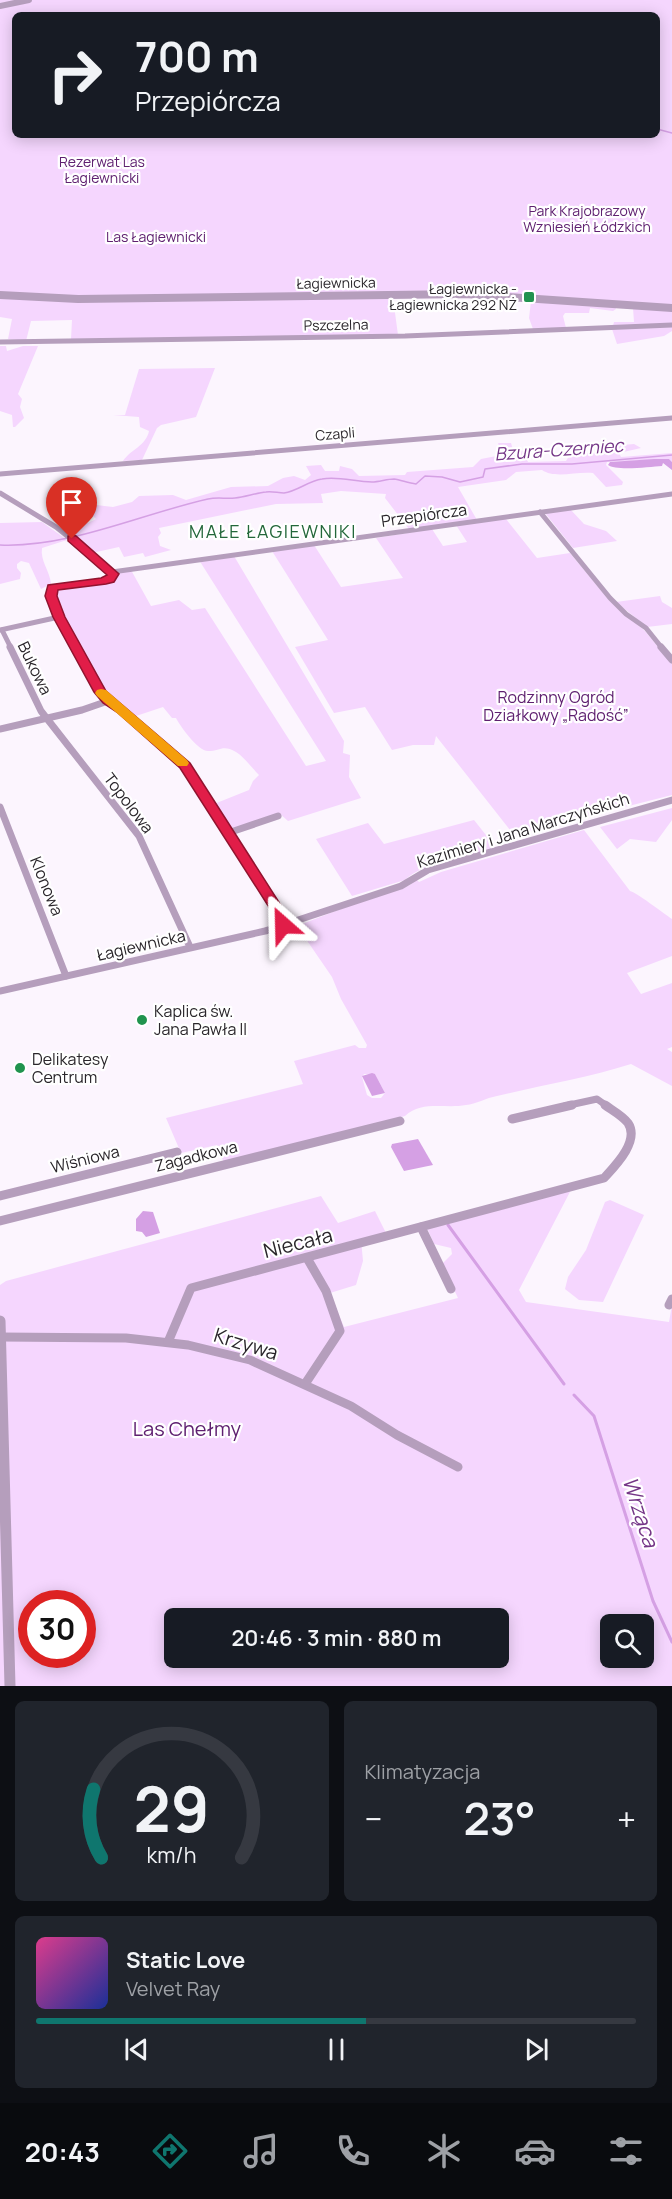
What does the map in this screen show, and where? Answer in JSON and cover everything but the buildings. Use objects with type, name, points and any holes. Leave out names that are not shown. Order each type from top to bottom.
[{"type":"street","points":[[0,6],[29,0]]},
{"type":"street","name":"Łagiewnicka","points":[[0,295],[78,299],[458,294],[628,303],[672,308]]},
{"type":"street","name":"Pszczelna","points":[[0,342],[405,336],[672,325]]},
{"type":"street","name":"Czapli","points":[[0,474],[672,418]]},
{"type":"street","points":[[0,493],[65,534],[112,572]]},
{"type":"street","name":"Przepiórcza","points":[[59,617],[50,589],[55,586],[106,581],[112,577],[112,572],[142,566],[672,494]]},
{"type":"street","points":[[540,512],[610,598],[626,614],[646,628],[672,660]]},
{"type":"street","points":[[1,630],[59,617],[100,692],[185,765],[284,923]]},
{"type":"street","name":"Bukowa","points":[[1,630],[46,718]]},
{"type":"street","points":[[0,729],[82,710],[108,701]]},
{"type":"street","name":"Topolowa","points":[[46,718],[133,826],[146,848],[190,947]]},
{"type":"street","name":"Kazimiery i Jana Marczyńskich","points":[[284,923],[401,886],[428,870],[672,800]]},
{"type":"street","name":"Klonowa","points":[[0,807],[66,976]]},
{"type":"street","points":[[228,833],[278,816]]},
{"type":"street","name":"Łagiewnicka","points":[[0,991],[284,923]]},
{"type":"street","name":"Niecała","points":[[168,1342],[190,1288],[604,1178],[628,1147],[632,1134],[631,1126],[627,1122],[597,1099],[512,1119]]},
{"type":"street","name":"Zagadkowa","points":[[0,1221],[400,1121]]},
{"type":"street","name":"Wiśniowa","points":[[0,1196],[177,1152]]},
{"type":"street","points":[[421,1227],[451,1289]]},
{"type":"street","points":[[305,1384],[340,1330],[326,1291],[307,1258]]},
{"type":"street","points":[[0,1321],[10,1686]]},
{"type":"street","name":"Krzywa","points":[[0,1336],[107,1335],[168,1342],[250,1360],[351,1406],[397,1435],[458,1467]]},
{"type":"green space","name":"Las Łagiewnicki","points":[[0,0],[672,0],[672,324],[613,326],[614,322],[634,322],[633,308],[615,306],[616,309],[613,311],[590,308],[589,313],[565,313],[563,316],[566,328],[533,329],[529,318],[531,301],[461,296],[393,298],[398,335],[71,339],[72,320],[31,321],[26,341],[8,339],[12,319],[0,317]]},
{"type":"green space","points":[[672,327],[672,331],[664,336],[617,344],[612,329]]},
{"type":"green space","points":[[0,346],[6,346],[7,351],[23,346],[38,346],[18,394],[22,399],[20,407],[24,418],[15,427],[13,427],[12,415],[0,411]]},
{"type":"green space","points":[[215,368],[196,417],[161,425],[157,428],[142,460],[123,461],[142,444],[149,431],[140,427],[139,417],[113,415],[125,415],[139,369]]},
{"type":"green space","points":[[498,443],[511,443],[513,450],[524,451],[528,462],[566,461],[571,453],[604,453],[601,447],[634,444],[641,448],[619,453],[621,457],[672,453],[672,462],[669,459],[607,462],[606,465],[623,482],[622,485],[606,487],[593,473],[553,474],[542,470],[516,472],[506,480],[458,487],[477,520],[409,529],[385,498],[386,494],[341,491],[321,494],[323,503],[276,504],[159,528],[160,546],[171,550],[145,557],[143,553],[124,557],[119,547],[92,553],[62,525],[67,524],[76,529],[70,520],[79,519],[88,523],[96,519],[91,514],[54,521],[52,516],[53,513],[63,509],[60,499],[83,500],[88,504],[113,507],[132,502],[139,496],[173,495],[186,500],[231,487],[268,486],[283,478],[294,476],[305,480],[311,475],[306,466],[321,465],[325,471],[339,471],[340,466],[352,469],[359,476],[405,475],[407,472],[473,467],[481,459],[502,455]]},
{"type":"green space","points":[[570,509],[584,524],[606,531],[617,541],[573,548],[545,513]]},
{"type":"green space","name":"Rodzinny Ogród Działkowy „Radość”","points":[[506,519],[537,558],[570,553],[609,600],[645,631],[672,664],[672,795],[514,835],[436,736],[434,745],[413,745],[392,750],[365,707],[334,713],[295,647],[328,640],[272,551],[314,545],[341,587],[403,578],[376,538],[432,529],[443,546],[467,542],[456,525]]},
{"type":"green space","points":[[42,522],[67,540],[42,548],[42,557],[51,584],[41,589],[29,563],[21,561],[17,564],[21,573],[20,579],[0,584],[0,523]]},
{"type":"green space","points":[[234,556],[344,741],[343,753],[350,755],[349,777],[361,798],[288,821],[279,813],[231,831],[214,804],[249,790],[259,775],[232,750],[225,748],[208,751],[199,747],[176,718],[172,718],[163,707],[136,716],[111,699],[104,691],[65,622],[54,589],[99,584],[114,578],[118,573],[131,570],[151,606],[179,600],[192,610],[205,608],[306,766],[326,761],[199,560]]},
{"type":"green space","points":[[660,596],[662,602],[672,608],[672,624],[647,627],[616,602]]},
{"type":"green space","points":[[672,808],[672,820],[656,842],[630,839],[617,849],[600,827]]},
{"type":"green space","points":[[474,820],[497,849],[435,864],[423,868],[405,880],[352,896],[316,839],[368,823],[384,844]]},
{"type":"green space","points":[[584,830],[630,891],[672,919],[672,956],[627,973],[641,994],[672,983],[672,1047],[667,1049],[672,1052],[672,1086],[631,1064],[470,1104],[419,1108],[405,1116],[224,1163],[217,1145],[181,1153],[166,1118],[303,1084],[294,1061],[355,1045],[359,1048],[366,1048],[367,1045],[341,999],[332,977],[297,926],[410,885],[416,879],[419,882],[441,872]],"holes":[[[364,1074],[375,1074],[385,1093],[381,1098],[372,1098],[367,1095],[362,1077]]]},
{"type":"green space","name":"Las Chełmy","points":[[572,1188],[519,1290],[526,1302],[669,1322],[672,1305],[672,1686],[0,1686],[0,1285],[6,1281],[321,1196],[338,1223],[375,1211],[386,1233],[361,1240],[363,1261],[356,1285],[330,1293],[344,1327],[458,1298],[442,1264],[452,1254],[451,1248],[434,1244],[427,1228]]},
{"type":"green space","points":[[610,1200],[644,1215],[603,1302],[579,1300],[565,1289],[568,1277],[586,1250],[605,1202]]},
{"type":"shaded area","points":[[669,459],[672,462],[672,470],[663,463],[662,466],[633,468],[608,465],[610,462]]},
{"type":"shaded area","points":[[375,1074],[385,1093],[372,1096],[362,1076]]},
{"type":"shaded area","points":[[418,1139],[433,1165],[404,1171],[391,1147],[392,1144]]},
{"type":"shaded area","points":[[143,1211],[153,1212],[160,1233],[146,1237],[142,1232],[136,1231],[136,1219]]},
{"type":"waterway","points":[[660,130],[672,133]]},
{"type":"waterway","name":"Bzura-Czerniec","points":[[0,545],[26,544],[78,536],[208,499],[235,498],[268,492],[284,493],[322,479],[372,482],[394,479],[416,484],[425,476],[442,477],[460,482],[483,477],[485,469],[522,464],[572,464],[672,455]]},
{"type":"waterway","name":"Wrząca","points":[[448,1225],[564,1384]]},
{"type":"waterway","name":"Wrząca","points":[[574,1395],[594,1416],[653,1601],[672,1642]]},
{"type":"slow traffic","points":[[101,693],[183,763]]},
{"type":"place","name":"Łagiewnicka - Łagiewnicka 292 NŻ","points":[[529,297]]},
{"type":"place","name":"Kaplica św. Jana Pawła II","points":[[142,1020]]},
{"type":"place","name":"Delikatesy Centrum","points":[[20,1068]]},
{"type":"district","name":"MAŁE ŁAGIEWNIKI","points":[[273,532]]},
{"type":"route","points":[[72,539],[113,574],[110,579],[102,582],[52,587],[51,596],[59,617],[100,692],[185,765],[284,921],[283,925]]},
{"type":"park label","name":"Rezerwat Las Łagiewnicki","points":[[102,170]]},
{"type":"park label","name":"Park Krajobrazowy Wzniesień Łódzkich","points":[[587,220]]}]
